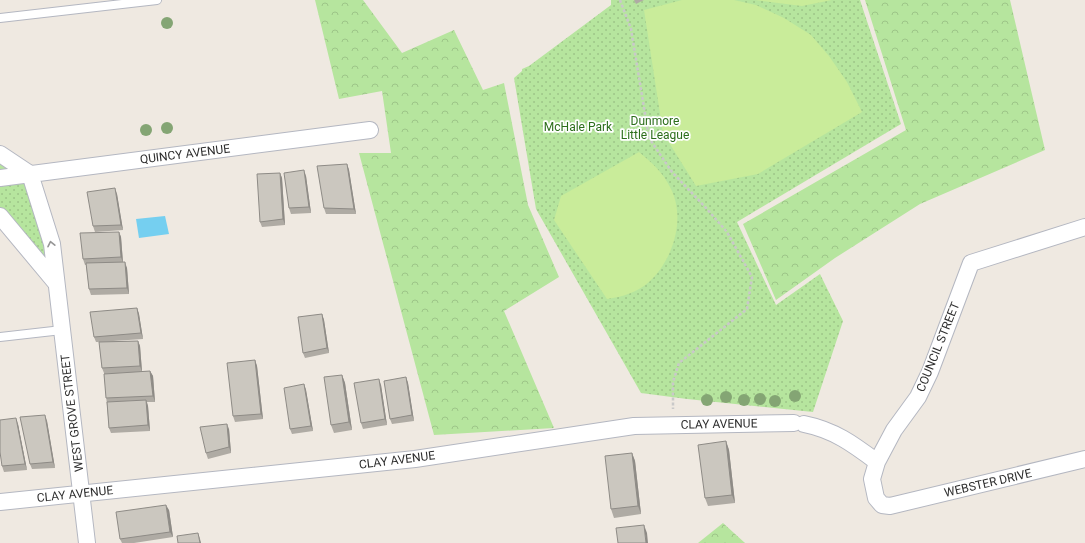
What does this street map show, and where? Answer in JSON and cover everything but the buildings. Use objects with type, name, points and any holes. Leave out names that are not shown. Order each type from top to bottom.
[{"type":"street","name":"QUINCY AVENUE","points":[[0,178],[370,130]]},
{"type":"street","points":[[0,154],[30,174]]},
{"type":"street","name":"WEST GROVE STREET","points":[[30,174],[52,244],[87,543]]},
{"type":"street","points":[[0,216],[56,283]]},
{"type":"street","name":"COUNCIL STREET","points":[[890,506],[882,505],[876,498],[872,479],[877,462],[894,430],[918,397],[930,372],[971,263],[1085,227]]},
{"type":"street","name":"CLAY AVENUE","points":[[0,502],[415,459],[634,426],[799,423],[819,427],[851,442],[877,462]]},
{"type":"street","name":"WEBSTER DRIVE","points":[[890,506],[1085,459]]},
{"type":"lane","points":[[0,18],[157,0]]},
{"type":"lane","points":[[0,337],[62,330]]},
{"type":"path","points":[[620,0],[631,29],[649,138],[672,172],[727,232],[752,278],[747,309],[679,363],[673,382],[673,425]]},
{"type":"green space","points":[[315,0],[363,0],[402,53],[454,30],[483,90],[504,83],[528,205],[559,277],[504,311],[554,428],[434,435],[359,153],[391,153],[382,91],[339,99]]},
{"type":"green space","name":"Dunmore Little League","points":[[611,0],[860,0],[901,124],[737,222],[776,305],[820,274],[843,321],[813,412],[641,393],[536,209],[514,78],[522,71],[522,69],[529,66],[611,5]]},
{"type":"green space","points":[[682,0],[734,0],[756,5],[784,18],[811,35],[829,56],[847,82],[862,112],[758,174],[696,186],[663,133],[644,10]]},
{"type":"green space","points":[[755,0],[832,0],[802,6]]},
{"type":"green space","points":[[865,0],[1010,0],[1045,150],[920,204],[835,258],[776,300],[743,224],[906,130]]},
{"type":"green space","points":[[639,152],[661,173],[671,189],[677,213],[675,238],[665,262],[649,282],[630,294],[607,299],[554,220],[561,196]]},
{"type":"green space","points":[[0,154],[30,174],[56,283],[0,216]]},
{"type":"green space","points":[[723,523],[745,543],[698,543]]},
{"type":"water","points":[[165,216],[169,234],[139,238],[136,219]]},
{"type":"park label","name":"McHale Park","points":[[578,127]]}]
